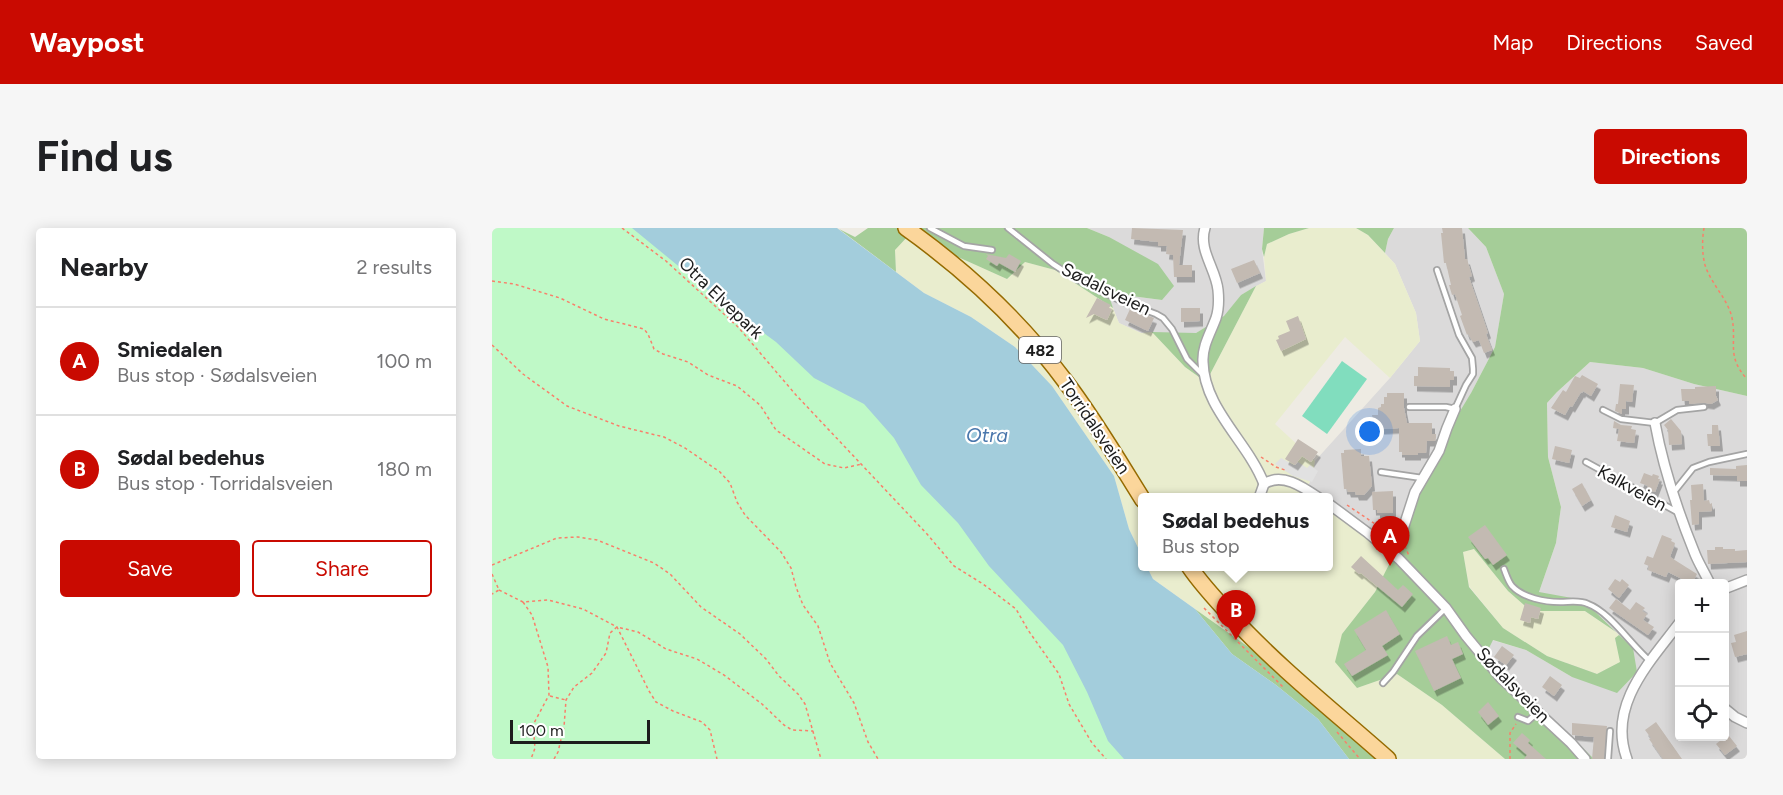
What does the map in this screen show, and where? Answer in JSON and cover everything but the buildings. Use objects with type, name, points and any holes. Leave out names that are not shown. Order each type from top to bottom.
[{"type":"main road","name":"Torridalsveien","points":[[911,229],[1004,311],[1045,356],[1095,422],[1139,493]]},
{"type":"main road","points":[[1195,571],[1240,631],[1388,759]]},
{"type":"street","points":[[1204,376],[1203,357],[1219,301],[1218,286],[1205,249],[1203,237],[1205,228]]},
{"type":"street","name":"Sødalsveien","points":[[1204,376],[1204,381],[1214,401],[1247,451],[1264,484]]},
{"type":"street","points":[[1392,554],[1415,492],[1440,451],[1455,409]]},
{"type":"street","name":"Kalkveien","points":[[1655,423],[1678,513],[1708,579]]},
{"type":"street","points":[[1261,493],[1264,484],[1271,480],[1295,483],[1311,493]]},
{"type":"street","name":"Sødalsveien","points":[[1333,507],[1392,554],[1446,608],[1500,677],[1585,759]]},
{"type":"street","points":[[1729,587],[1747,580]]},
{"type":"street","points":[[1626,759],[1621,734],[1623,713],[1632,688],[1675,628]]},
{"type":"street","points":[[1729,712],[1747,723]]},
{"type":"lane","points":[[930,228],[964,246],[992,250]]},
{"type":"lane","name":"Sødalsveien","points":[[1008,228],[1076,279],[1163,318],[1172,329],[1187,359],[1204,376]]},
{"type":"lane","points":[[1409,407],[1455,409],[1471,378],[1473,369],[1472,358],[1459,335],[1437,270]]},
{"type":"lane","points":[[1603,410],[1621,418],[1655,423],[1677,410],[1704,407]]},
{"type":"lane","name":"Kalkveien","points":[[1673,493],[1693,468],[1747,454]]},
{"type":"lane","name":"Kalkveien","points":[[1586,462],[1678,513]]},
{"type":"lane","points":[[1381,472],[1422,478]]},
{"type":"lane","points":[[1504,569],[1512,585],[1533,597],[1548,602],[1581,602],[1595,607],[1650,661]]},
{"type":"lane","points":[[1383,683],[1417,636],[1446,608]]},
{"type":"lane","points":[[1518,717],[1528,721],[1538,713]]},
{"type":"lane","points":[[1608,759],[1610,731]]},
{"type":"path","name":"Otra Elvepark","points":[[622,228],[666,261],[738,327],[796,394],[954,566],[1016,609],[1059,674],[1069,704],[1092,743],[1106,759]]},
{"type":"path","points":[[1704,228],[1702,240],[1705,265],[1729,308],[1733,320],[1733,352],[1737,365],[1747,379]]},
{"type":"path","points":[[492,281],[514,284],[560,298],[604,319],[644,329],[654,349],[688,362],[708,375],[737,386],[760,405],[776,430],[825,464],[844,468],[862,464]]},
{"type":"path","points":[[492,345],[523,374],[567,406],[619,426],[664,437],[685,448],[720,472],[730,483],[745,515],[781,552],[791,568],[803,605],[818,626],[830,663],[854,703],[868,742],[878,759]]},
{"type":"path","points":[[492,565],[557,538],[578,537],[597,540],[654,563],[670,574],[701,607],[740,634],[766,659],[805,704],[821,759]]},
{"type":"path","points":[[492,574],[499,590],[523,602],[532,615],[548,666],[549,695],[534,725],[536,748],[531,759]]},
{"type":"path","points":[[492,594],[499,590]]},
{"type":"path","points":[[523,602],[548,600],[583,609],[617,627],[638,632],[666,649],[696,659],[723,675],[792,730],[813,731]]},
{"type":"path","points":[[1204,608],[1284,688]]},
{"type":"path","points":[[554,759],[558,753],[564,727],[566,700],[574,687],[592,673],[606,653],[610,633],[617,627]]},
{"type":"path","points":[[617,627],[656,702],[702,722],[710,730],[717,759]]},
{"type":"path","points":[[549,695],[566,700]]},
{"type":"path","points":[[1510,759],[1510,733],[1518,717]]},
{"type":"path","points":[[1337,732],[1360,759]]},
{"type":"shaded area","points":[[1087,228],[1264,228],[1262,249],[1266,281],[1241,295],[1225,316],[1196,333],[1141,333],[1119,323],[1107,293],[1162,300],[1109,237]]},
{"type":"shaded area","points":[[1394,228],[1468,228],[1486,247],[1504,294],[1495,347],[1393,558],[1333,511],[1333,493],[1310,493],[1306,490],[1312,477],[1315,461],[1420,341],[1416,313],[1395,264],[1385,253],[1388,239]]},
{"type":"shaded area","points":[[1590,362],[1643,368],[1694,384],[1747,396],[1747,759],[1594,759],[1567,732],[1520,693],[1486,654],[1492,640],[1526,650],[1572,677],[1539,592],[1556,543],[1561,507],[1548,457],[1547,403]]},
{"type":"shaded area","points":[[1281,458],[1294,465],[1298,462],[1307,468],[1310,465],[1318,471],[1312,482],[1293,476],[1275,464]]},
{"type":"green space","points":[[492,228],[728,228],[1195,759],[492,759]]},
{"type":"green space","points":[[868,228],[1087,228],[1109,237],[1158,264],[1174,286],[1162,300],[1108,293],[1113,308],[1055,270],[1025,262],[1007,279],[909,235],[895,250],[896,272],[839,229],[855,237]]},
{"type":"green space","points":[[1264,228],[1309,228],[1267,244],[1264,257],[1262,249]]},
{"type":"green space","points":[[1309,228],[1356,228],[1368,235],[1395,264],[1416,313],[1420,341],[1390,378],[1345,337],[1275,424],[1315,461],[1312,477],[1306,490],[1310,493],[1138,493],[1138,548],[1129,529],[1114,476],[1052,386],[1015,347],[971,317],[924,293],[896,272],[895,250],[909,235],[1007,279],[1025,262],[1055,270],[1113,308],[1119,323],[1141,333],[1152,332],[1185,367],[1206,382],[1256,286],[1266,281],[1264,257],[1267,244]]},
{"type":"green space","points":[[1356,228],[1394,228],[1388,239],[1385,253],[1368,235]]},
{"type":"green space","points":[[1468,228],[1747,228],[1747,396],[1694,384],[1643,368],[1590,362],[1547,403],[1548,457],[1561,507],[1556,543],[1539,592],[1583,600],[1616,632],[1585,611],[1531,611],[1508,591],[1474,549],[1463,552],[1469,587],[1503,628],[1547,656],[1597,674],[1620,662],[1615,638],[1619,635],[1633,648],[1637,672],[1617,693],[1572,677],[1526,650],[1493,640],[1486,654],[1520,693],[1567,732],[1594,759],[1505,759],[1442,705],[1397,674],[1357,688],[1335,662],[1342,634],[1375,592],[1400,543],[1412,505],[1442,441],[1495,347],[1504,294],[1486,247]]},
{"type":"green space","points":[[1256,286],[1206,382],[1185,367],[1152,332],[1196,333],[1224,316],[1241,295]]},
{"type":"green space","points":[[1342,361],[1367,379],[1327,434],[1302,416]]},
{"type":"green space","points":[[1333,511],[1393,558],[1375,592],[1342,634],[1357,688],[1397,674],[1442,705],[1505,759],[1388,759],[1250,648],[1153,579],[1149,571],[1333,571]]},
{"type":"green space","points":[[1474,549],[1508,591],[1531,611],[1585,611],[1616,632],[1619,635],[1615,639],[1621,662],[1597,674],[1547,656],[1503,628],[1469,586],[1463,552]]},
{"type":"green space","points":[[1195,609],[1295,680],[1388,759],[1349,759],[1318,719],[1232,654]]},
{"type":"water","name":"Otra","points":[[632,228],[837,228],[924,293],[971,317],[1015,347],[1052,386],[1114,476],[1129,529],[1138,548],[1138,571],[1149,571],[1153,579],[1195,609],[1232,654],[1318,719],[1349,759],[1124,759],[1108,741],[1063,645],[989,566],[958,523],[921,485],[894,438],[864,404],[814,378],[776,342],[732,310]]},
{"type":"place","name":"Smiedalen","points":[[1390,566]]},
{"type":"place","name":"Sødal bedehus","points":[[1236,640]]}]
